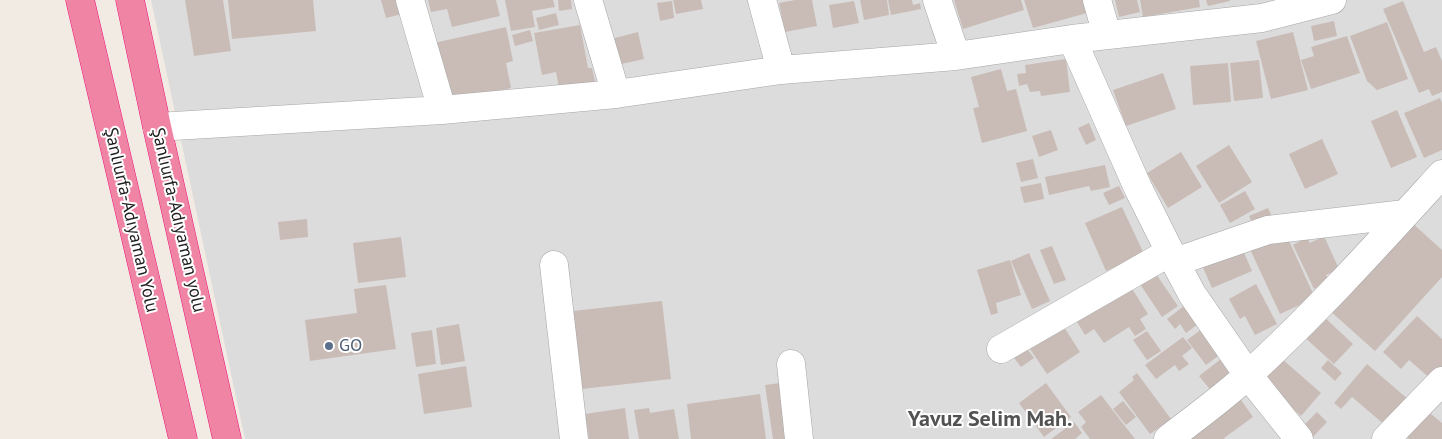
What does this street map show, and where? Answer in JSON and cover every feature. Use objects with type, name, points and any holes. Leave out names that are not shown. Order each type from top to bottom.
[{"type":"highway","name":"Şanlıurfa-Adıyaman Yolu","points":[[80,0],[183,439]]},
{"type":"highway","name":"Şanlıurfa-Adıyaman yolu","points":[[130,0],[227,439]]},
{"type":"street","points":[[410,0],[442,110]]},
{"type":"street","points":[[588,0],[616,94]]},
{"type":"street","points":[[762,0],[781,70]]},
{"type":"street","points":[[937,0],[956,56]]},
{"type":"street","points":[[1097,0],[1107,35]]},
{"type":"street","points":[[157,127],[442,110],[616,94],[781,70],[956,56],[1072,39],[1262,18],[1332,0]]},
{"type":"street","points":[[1072,39],[1138,188],[1192,294],[1248,375],[1299,439]]},
{"type":"street","points":[[1168,439],[1210,408],[1248,375],[1329,296],[1442,174]]},
{"type":"street","points":[[1001,349],[1173,257],[1268,230],[1405,214]]},
{"type":"street","points":[[554,265],[574,439]]},
{"type":"street","points":[[791,364],[799,439]]},
{"type":"street","points":[[1386,439],[1442,381]]},
{"type":"shaded area","points":[[151,0],[1442,0],[1442,439],[245,439]]},
{"type":"building","points":[[185,0],[223,0],[231,51],[194,56]]},
{"type":"building","points":[[228,0],[313,0],[316,31],[232,39]]},
{"type":"building","points":[[381,0],[402,0],[406,13],[386,18]]},
{"type":"building","points":[[428,0],[496,0],[500,16],[452,27],[447,9],[431,12]]},
{"type":"building","points":[[505,0],[553,0],[555,7],[532,11],[535,27],[511,31]]},
{"type":"building","points":[[558,0],[571,0],[572,9],[559,11]]},
{"type":"building","points":[[673,0],[701,0],[703,9],[676,14]]},
{"type":"building","points":[[795,0],[812,0],[817,26],[785,32],[779,3]]},
{"type":"building","points":[[860,0],[887,0],[889,15],[864,20]]},
{"type":"building","points":[[888,0],[912,0],[913,5],[920,3],[921,9],[891,15]]},
{"type":"building","points":[[954,0],[1021,0],[1024,10],[963,29]]},
{"type":"building","points":[[1024,0],[1083,0],[1087,13],[1033,28]]},
{"type":"building","points":[[1115,0],[1137,0],[1140,12],[1119,17]]},
{"type":"building","points":[[1140,0],[1199,0],[1200,7],[1143,17]]},
{"type":"building","points":[[1206,0],[1230,0],[1230,1],[1208,6]]},
{"type":"building","points":[[672,1],[674,18],[660,21],[657,3]]},
{"type":"building","points":[[854,1],[859,23],[833,28],[829,5]]},
{"type":"building","points":[[1403,1],[1424,52],[1436,47],[1442,61],[1442,92],[1432,96],[1429,89],[1419,93],[1383,9]]},
{"type":"building","points":[[556,13],[559,25],[539,30],[536,18]]},
{"type":"building","points":[[1334,21],[1337,36],[1314,41],[1311,26]]},
{"type":"building","points":[[1387,22],[1408,79],[1377,90],[1367,81],[1350,36]]},
{"type":"building","points":[[580,25],[588,68],[592,68],[595,82],[559,88],[556,72],[542,75],[534,33]]},
{"type":"building","points":[[506,27],[513,61],[506,63],[511,88],[448,102],[434,43]]},
{"type":"building","points":[[530,30],[533,41],[515,46],[512,35]]},
{"type":"building","points":[[638,32],[644,59],[617,65],[611,39]]},
{"type":"building","points":[[1293,32],[1308,90],[1271,99],[1256,41]]},
{"type":"building","points":[[1347,36],[1360,73],[1311,89],[1301,60],[1314,56],[1311,47]]},
{"type":"building","points":[[1066,59],[1070,92],[1041,96],[1040,91],[1030,92],[1027,84],[1019,86],[1017,74],[1026,73],[1025,65]]},
{"type":"building","points":[[1259,60],[1263,98],[1234,101],[1230,63]]},
{"type":"building","points":[[1228,63],[1231,102],[1193,105],[1190,66]]},
{"type":"building","points":[[1001,69],[1007,91],[1016,89],[1027,131],[982,143],[973,108],[979,107],[971,77]]},
{"type":"building","points":[[1163,73],[1176,109],[1126,126],[1113,90]]},
{"type":"building","points":[[1440,98],[1442,103],[1442,150],[1424,158],[1404,113]]},
{"type":"building","points":[[1397,110],[1417,157],[1391,168],[1371,121]]},
{"type":"building","points":[[1089,123],[1096,140],[1086,145],[1078,128]]},
{"type":"building","points":[[1051,130],[1058,150],[1039,157],[1032,136]]},
{"type":"building","points":[[1322,139],[1338,174],[1305,189],[1289,154]]},
{"type":"building","points":[[1229,145],[1252,182],[1219,203],[1196,166]]},
{"type":"building","points":[[1181,152],[1202,187],[1168,208],[1147,173]]},
{"type":"building","points":[[1033,159],[1038,178],[1021,182],[1016,163]]},
{"type":"building","points":[[1105,165],[1110,187],[1091,191],[1089,186],[1049,195],[1045,177]]},
{"type":"building","points":[[1041,183],[1044,199],[1024,203],[1020,187]]},
{"type":"building","points":[[1119,186],[1125,198],[1109,205],[1103,193]]},
{"type":"building","points":[[1245,191],[1255,209],[1230,223],[1220,205]]},
{"type":"building","points":[[1122,207],[1144,254],[1106,271],[1085,223]]},
{"type":"building","points":[[1268,208],[1273,218],[1254,227],[1249,216]]},
{"type":"building","points":[[307,219],[308,237],[280,240],[278,222]]},
{"type":"building","points":[[1410,221],[1442,250],[1442,277],[1375,351],[1329,310]]},
{"type":"building","points":[[1286,234],[1315,298],[1280,314],[1250,249]]},
{"type":"building","points":[[1324,236],[1339,269],[1326,275],[1329,281],[1314,289],[1293,245],[1307,237],[1310,243]]},
{"type":"building","points":[[401,237],[406,277],[358,283],[353,243]]},
{"type":"building","points":[[1052,246],[1066,280],[1054,284],[1040,250]]},
{"type":"building","points":[[1241,246],[1252,271],[1212,288],[1201,263]]},
{"type":"building","points":[[1029,253],[1050,301],[1032,309],[1011,261]]},
{"type":"building","points":[[1010,260],[1021,295],[996,303],[998,313],[991,315],[977,270]]},
{"type":"building","points":[[1154,271],[1178,306],[1162,317],[1138,281]]},
{"type":"building","points":[[1256,284],[1277,324],[1255,335],[1245,316],[1240,319],[1229,299]]},
{"type":"building","points":[[386,285],[396,349],[310,361],[305,320],[357,313],[354,289]]},
{"type":"building","points":[[1131,287],[1148,314],[1140,319],[1146,329],[1135,336],[1129,327],[1104,343],[1094,329],[1085,335],[1077,322]]},
{"type":"building","points":[[662,301],[671,379],[582,389],[573,311]]},
{"type":"building","points":[[1184,306],[1198,324],[1186,333],[1180,324],[1175,329],[1167,319]]},
{"type":"building","points":[[1320,313],[1353,344],[1334,364],[1301,334]]},
{"type":"building","points":[[1417,316],[1442,339],[1442,369],[1432,380],[1409,360],[1401,369],[1383,352]]},
{"type":"building","points":[[459,324],[465,361],[441,365],[436,328]]},
{"type":"building","points":[[1064,327],[1080,352],[1047,374],[1030,349]]},
{"type":"building","points":[[1202,329],[1221,354],[1206,365],[1187,340]]},
{"type":"building","points":[[432,330],[436,364],[416,367],[411,333]]},
{"type":"building","points":[[1147,331],[1161,351],[1147,360],[1133,340]]},
{"type":"building","points":[[1183,337],[1192,348],[1182,356],[1189,364],[1179,371],[1175,365],[1156,379],[1145,365]]},
{"type":"building","points":[[1025,346],[1034,358],[1021,367],[1012,355]]},
{"type":"building","points":[[1281,358],[1321,393],[1301,416],[1257,377]]},
{"type":"building","points":[[1221,359],[1236,376],[1214,394],[1199,376]]},
{"type":"building","points":[[1328,360],[1342,373],[1335,381],[1321,368]]},
{"type":"building","points":[[1367,364],[1409,400],[1386,426],[1352,397],[1341,409],[1334,403]]},
{"type":"building","points":[[466,366],[472,407],[424,414],[418,374]]},
{"type":"building","points":[[1137,373],[1171,419],[1150,434],[1119,392],[1134,380],[1132,377]]},
{"type":"building","points":[[780,383],[788,439],[773,439],[765,385]]},
{"type":"building","points":[[1046,383],[1071,417],[1044,437],[1019,403]]},
{"type":"building","points":[[760,394],[766,439],[691,439],[687,404]]},
{"type":"building","points":[[1101,395],[1135,439],[1090,439],[1081,427],[1086,422],[1078,412]]},
{"type":"building","points":[[1239,397],[1253,417],[1225,439],[1182,439]]},
{"type":"building","points":[[1123,401],[1136,417],[1126,425],[1113,409]]},
{"type":"building","points":[[625,408],[629,439],[589,439],[585,414]]},
{"type":"building","points":[[649,408],[650,413],[674,409],[679,439],[639,439],[634,410]]},
{"type":"building","points":[[1425,409],[1442,423],[1442,439],[1409,439],[1403,434]]},
{"type":"building","points":[[1317,412],[1327,422],[1312,438],[1301,428]]},
{"type":"building","points":[[1074,422],[1082,433],[1075,439],[1051,439]]},
{"type":"place","name":"GO","points":[[329,346]]},
{"type":"district","name":"Yavuz Selim Mah.","points":[[990,420]]}]
